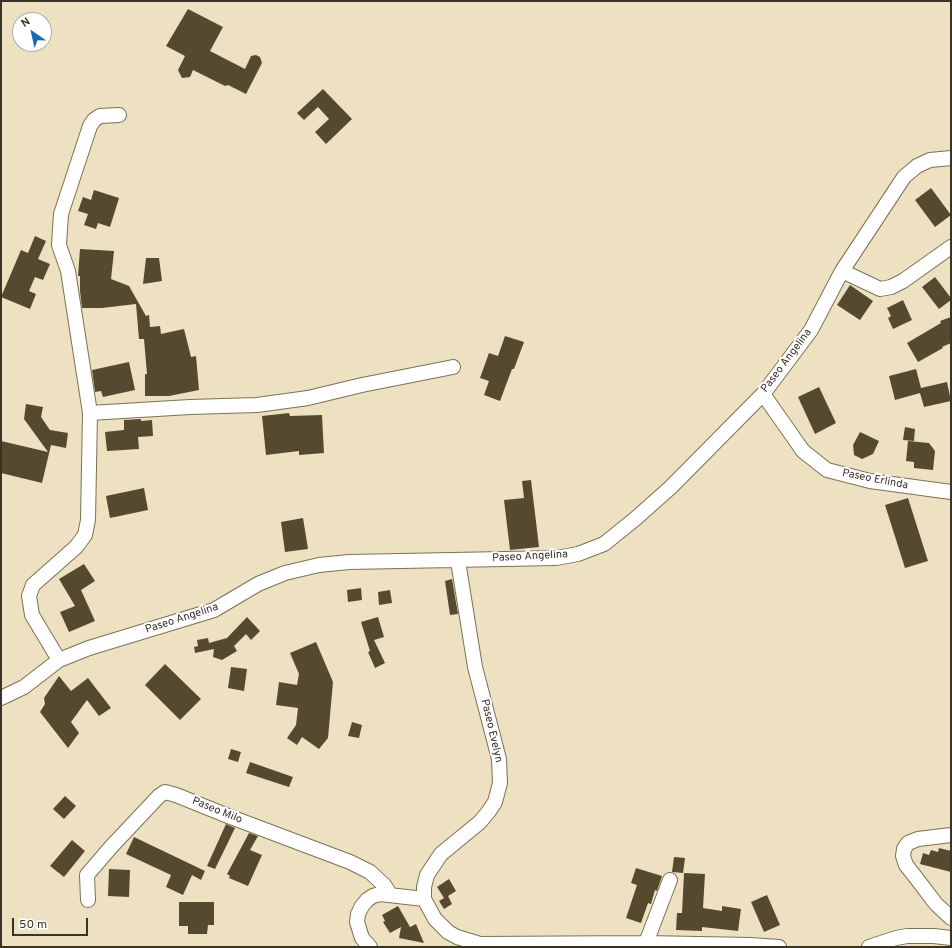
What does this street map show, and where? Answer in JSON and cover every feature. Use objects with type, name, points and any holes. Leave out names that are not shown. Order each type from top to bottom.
[{"type":"street","points":[[59,660],[32,615],[29,596],[33,585],[71,552],[86,535],[88,520],[90,413],[68,271],[59,245],[61,214],[90,126],[94,120],[100,116],[119,116]]},
{"type":"street","name":"Paseo Angelina","points":[[1,698],[24,688],[59,660],[89,648],[214,610],[258,584],[285,573],[319,565],[349,562],[556,558],[578,554],[604,544],[671,487],[762,394],[811,330],[842,271],[904,176],[917,166],[930,160],[951,158]]},
{"type":"street","points":[[842,271],[880,289],[890,287],[903,281],[951,247]]},
{"type":"street","points":[[90,413],[190,407],[257,405],[308,398],[362,385],[453,367]]},
{"type":"street","name":"Paseo Erlinda","points":[[762,394],[803,451],[827,470],[870,481],[951,492]]},
{"type":"street","name":"Paseo Evelyn","points":[[424,899],[424,887],[433,864],[453,842],[469,831],[489,811],[495,802],[500,783],[499,759],[476,668],[458,560]]},
{"type":"street","name":"Paseo Milo","points":[[88,900],[87,875],[132,824],[159,796],[165,792],[350,862],[370,872],[384,885],[390,894]]},
{"type":"street","points":[[951,835],[918,839],[908,843],[904,849],[903,856],[906,865],[916,879],[936,904],[951,918]]},
{"type":"street","points":[[646,943],[670,880]]},
{"type":"street","points":[[370,947],[358,931],[358,914],[362,906],[373,896],[390,894],[424,899],[432,916],[444,930],[457,937],[475,943],[496,945],[646,943],[779,947]]},
{"type":"street","points":[[869,947],[907,936],[934,936],[951,938]]},
{"type":"building","points":[[188,9],[223,27],[210,51],[245,69],[251,56],[256,55],[260,57],[262,63],[246,94],[228,85],[225,86],[193,70],[190,77],[182,78],[178,70],[185,56],[166,46]]},
{"type":"building","points":[[323,89],[352,119],[326,144],[315,132],[329,119],[318,107],[304,120],[297,113]]},
{"type":"building","points":[[931,188],[951,215],[935,227],[915,200]]},
{"type":"building","points":[[94,190],[119,198],[110,227],[98,223],[96,229],[84,225],[88,214],[78,211],[83,197],[91,200]]},
{"type":"building","points":[[35,236],[46,241],[38,259],[50,264],[43,280],[35,277],[29,291],[36,294],[30,309],[1,297],[21,250],[28,253]]},
{"type":"building","points":[[80,249],[114,251],[111,279],[129,286],[146,316],[149,315],[150,327],[160,326],[161,334],[184,329],[191,357],[196,356],[199,390],[169,396],[145,396],[145,374],[147,374],[144,339],[139,339],[136,304],[102,308],[82,308],[80,276],[78,276]]},
{"type":"building","points":[[146,258],[159,258],[162,281],[143,284]]},
{"type":"building","points":[[935,277],[951,298],[951,300],[939,309],[922,287]]},
{"type":"building","points":[[850,285],[873,301],[860,320],[837,305]]},
{"type":"building","points":[[903,300],[912,320],[893,329],[888,318],[891,316],[887,308]]},
{"type":"building","points":[[951,317],[951,343],[918,362],[907,343],[941,323],[940,321]]},
{"type":"building","points":[[505,336],[524,342],[500,401],[484,395],[489,381],[480,378],[489,353],[498,356]]},
{"type":"building","points":[[129,362],[135,390],[103,397],[101,391],[95,392],[92,370]]},
{"type":"building","points":[[916,369],[921,388],[947,382],[951,401],[924,407],[920,393],[895,400],[889,376]]},
{"type":"building","points":[[819,387],[836,423],[815,434],[798,397]]},
{"type":"building","points":[[26,404],[43,407],[41,417],[50,430],[68,433],[66,448],[51,445],[42,483],[1,473],[1,441],[48,452],[24,419]]},
{"type":"building","points":[[289,413],[290,416],[322,415],[324,453],[299,455],[299,451],[266,455],[262,416]]},
{"type":"building","points":[[141,419],[141,421],[152,420],[153,436],[138,437],[139,449],[107,451],[105,432],[124,430],[124,420]]},
{"type":"building","points":[[905,427],[915,429],[914,441],[903,440]]},
{"type":"building","points":[[860,432],[879,441],[873,454],[862,459],[854,455],[853,445]]},
{"type":"building","points":[[908,441],[929,443],[935,451],[933,470],[914,468],[914,462],[906,461]]},
{"type":"building","points":[[531,480],[539,547],[510,550],[504,500],[524,498],[522,481]]},
{"type":"building","points":[[144,488],[148,510],[110,518],[106,496]]},
{"type":"building","points":[[908,498],[928,561],[905,568],[885,505]]},
{"type":"building","points":[[303,518],[308,549],[285,552],[281,522]]},
{"type":"building","points":[[84,564],[95,581],[81,590],[95,621],[69,632],[60,612],[75,606],[59,579]]},
{"type":"building","points":[[452,579],[458,614],[450,615],[445,581]]},
{"type":"building","points":[[361,588],[362,600],[348,602],[347,590]]},
{"type":"building","points":[[390,590],[392,603],[379,605],[378,592]]},
{"type":"building","points":[[247,617],[260,631],[251,640],[246,634],[234,646],[237,651],[222,660],[213,657],[214,649],[195,653],[194,647],[198,646],[197,640],[208,638],[209,643],[227,638]]},
{"type":"building","points":[[378,617],[384,637],[374,640],[385,663],[375,668],[368,652],[370,651],[361,622]]},
{"type":"building","points":[[316,642],[333,682],[328,738],[319,749],[302,737],[297,745],[287,738],[296,725],[298,708],[276,705],[279,682],[297,685],[299,674],[290,653]]},
{"type":"building","points":[[165,664],[201,699],[180,720],[145,685]]},
{"type":"building","points":[[231,667],[247,669],[244,691],[228,688]]},
{"type":"building","points":[[59,676],[71,691],[88,678],[111,708],[99,716],[87,700],[71,722],[79,733],[68,748],[40,712],[45,704],[44,698]]},
{"type":"building","points":[[352,722],[362,725],[359,738],[348,736]]},
{"type":"building","points":[[231,749],[241,752],[238,762],[228,759]]},
{"type":"building","points":[[250,762],[293,777],[289,787],[246,773]]},
{"type":"building","points":[[65,796],[76,806],[64,819],[53,809]]},
{"type":"building","points":[[226,824],[235,828],[215,869],[207,866]]},
{"type":"building","points":[[249,833],[258,836],[250,850],[262,855],[248,886],[229,878],[230,876],[227,874]]},
{"type":"building","points":[[134,837],[205,871],[201,880],[192,875],[183,895],[166,887],[171,875],[126,854]]},
{"type":"building","points":[[72,840],[85,851],[64,877],[50,866]]},
{"type":"building","points":[[939,848],[951,851],[951,872],[920,864],[923,853],[929,855],[931,850],[938,852]]},
{"type":"building","points":[[674,857],[685,858],[683,873],[672,872]]},
{"type":"building","points":[[636,868],[662,876],[657,891],[655,890],[651,904],[648,903],[641,923],[626,918],[637,885],[631,883]]},
{"type":"building","points":[[109,869],[130,870],[129,897],[108,896]]},
{"type":"building","points":[[684,873],[705,874],[703,908],[722,911],[722,906],[741,909],[738,931],[702,927],[702,931],[676,930],[677,913],[682,913]]},
{"type":"building","points":[[449,879],[456,891],[448,896],[452,904],[444,909],[439,901],[444,898],[437,887]]},
{"type":"building","points":[[767,895],[780,925],[764,932],[751,902]]},
{"type":"building","points":[[179,902],[214,902],[214,925],[208,925],[207,934],[188,934],[188,926],[179,926]]},
{"type":"building","points":[[398,906],[410,927],[416,924],[424,943],[399,938],[401,927],[390,933],[383,922],[385,921],[382,915]]}]
